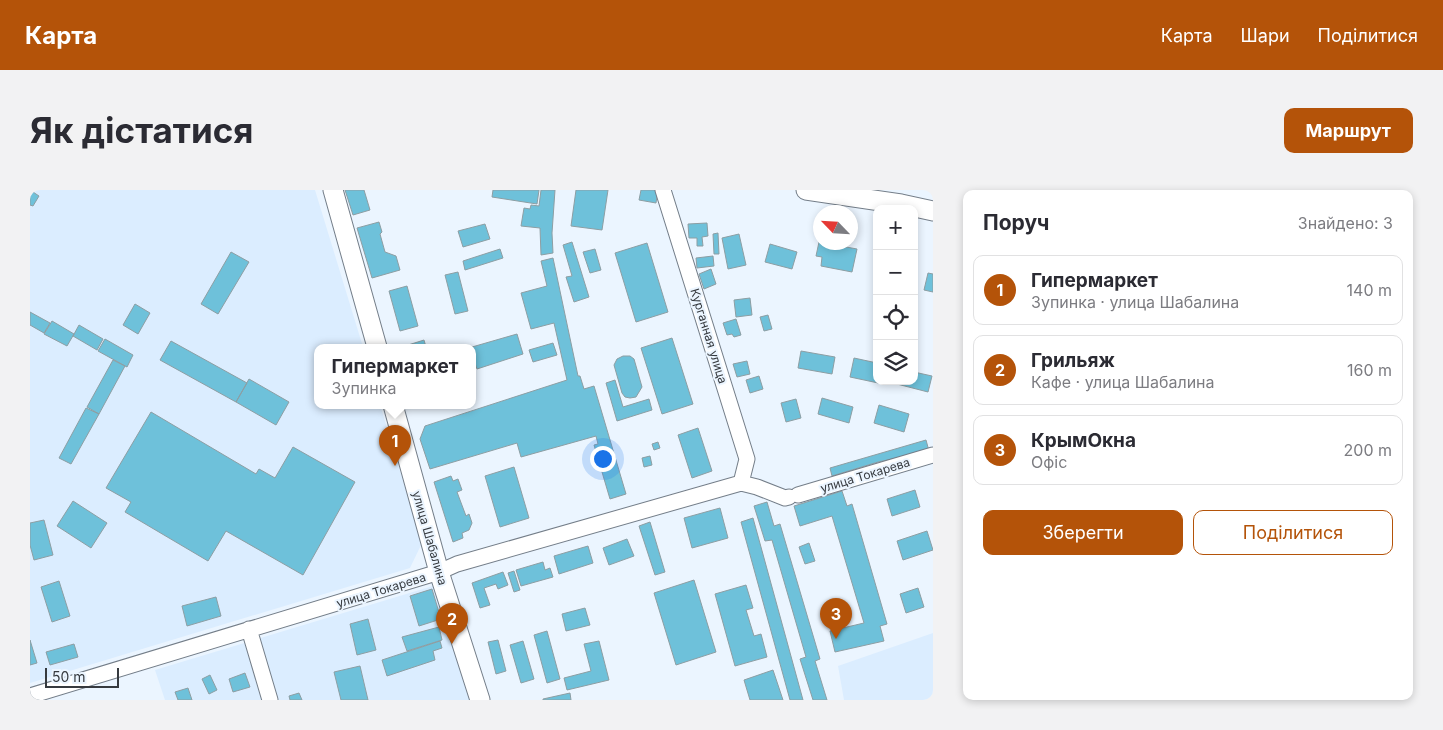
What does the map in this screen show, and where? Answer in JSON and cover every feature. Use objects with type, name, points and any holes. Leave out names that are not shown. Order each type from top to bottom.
[{"type":"main road","points":[[333,190],[376,344]]},
{"type":"main road","points":[[806,190],[901,204],[933,211]]},
{"type":"main road","name":"улица Шабалина","points":[[394,409],[439,572],[480,700]]},
{"type":"street","name":"Курганная улица","points":[[664,190],[747,458],[740,482]]},
{"type":"street","name":"улица Токарева","points":[[30,696],[439,572],[457,564],[740,482],[785,498],[933,455]]},
{"type":"street","points":[[249,629],[270,700]]},
{"type":"shaded area","points":[[30,190],[315,190],[362,344],[314,344],[314,409],[381,409],[422,543],[410,568],[30,683]]},
{"type":"shaded area","points":[[436,585],[471,700],[165,700],[155,670]]},
{"type":"shaded area","points":[[933,633],[933,700],[844,700],[838,666]]},
{"type":"building","points":[[30,190],[39,196],[33,206],[30,205]]},
{"type":"building","points":[[345,190],[364,190],[370,210],[353,215]]},
{"type":"building","points":[[493,190],[539,190],[537,204],[492,197]]},
{"type":"building","points":[[541,190],[555,190],[552,233],[553,253],[541,255],[540,228],[521,226],[524,208],[530,209],[531,205],[539,206]]},
{"type":"building","points":[[576,190],[608,190],[602,230],[571,226]]},
{"type":"building","points":[[641,190],[658,190],[656,203],[639,200]]},
{"type":"building","points":[[379,222],[385,252],[396,256],[400,270],[372,278],[357,228]]},
{"type":"building","points":[[707,223],[708,236],[702,237],[703,246],[697,246],[697,238],[689,238],[688,224]]},
{"type":"building","points":[[485,224],[490,239],[463,247],[458,231]]},
{"type":"building","points":[[718,233],[719,254],[714,254],[713,234]]},
{"type":"building","points":[[739,234],[746,265],[728,269],[722,238]]},
{"type":"building","points":[[572,242],[589,297],[574,302],[566,277],[572,276],[563,245]]},
{"type":"building","points":[[647,243],[668,312],[636,322],[615,253]]},
{"type":"building","points":[[770,244],[797,252],[792,269],[765,262]]},
{"type":"building","points":[[500,249],[503,258],[465,270],[463,261]]},
{"type":"building","points":[[595,249],[601,270],[590,273],[583,252]]},
{"type":"building","points":[[817,250],[857,250],[852,272],[821,266],[822,257],[816,256]]},
{"type":"building","points":[[231,252],[249,262],[218,314],[201,304]]},
{"type":"building","points":[[713,256],[714,266],[697,268],[696,258]]},
{"type":"building","points":[[553,258],[578,376],[580,376],[584,389],[594,386],[626,494],[610,499],[594,445],[598,444],[596,436],[521,457],[517,443],[430,469],[420,439],[425,426],[567,380],[554,323],[531,329],[521,293],[547,286],[541,261]]},
{"type":"building","points":[[711,269],[716,284],[704,289],[699,274]]},
{"type":"building","points":[[458,272],[468,311],[455,314],[445,275]]},
{"type":"building","points":[[928,273],[933,274],[933,292],[924,290]]},
{"type":"building","points":[[407,286],[418,326],[400,331],[389,291]]},
{"type":"building","points":[[750,298],[752,315],[736,317],[734,300]]},
{"type":"building","points":[[135,304],[150,313],[138,334],[123,325]]},
{"type":"building","points":[[30,312],[50,323],[44,333],[30,325]]},
{"type":"building","points":[[768,315],[772,329],[764,331],[760,317]]},
{"type":"building","points":[[736,319],[741,335],[734,337],[732,334],[727,335],[723,323]]},
{"type":"building","points":[[52,321],[74,334],[67,346],[44,334]]},
{"type":"building","points":[[79,325],[103,339],[97,350],[73,336]]},
{"type":"building","points":[[517,334],[523,354],[477,369],[476,346]]},
{"type":"building","points":[[672,338],[693,404],[662,414],[641,348]]},
{"type":"building","points":[[105,339],[133,355],[127,367],[98,351]]},
{"type":"building","points":[[424,340],[425,344],[411,344]]},
{"type":"building","points":[[171,341],[247,383],[236,402],[160,360]]},
{"type":"building","points":[[553,343],[557,355],[533,362],[529,350]]},
{"type":"building","points":[[801,351],[835,357],[832,374],[798,368]]},
{"type":"building","points":[[623,356],[630,356],[634,359],[642,387],[636,397],[625,397],[622,393],[614,365],[617,359]]},
{"type":"building","points":[[854,358],[873,362],[873,382],[850,377]]},
{"type":"building","points":[[113,360],[125,366],[99,414],[87,407]]},
{"type":"building","points":[[747,361],[750,374],[737,377],[733,364]]},
{"type":"building","points":[[918,373],[932,376],[928,392],[901,385],[918,385]]},
{"type":"building","points":[[759,376],[763,389],[750,393],[746,380]]},
{"type":"building","points":[[249,379],[289,402],[276,425],[236,402]]},
{"type":"building","points":[[615,380],[623,407],[649,399],[652,410],[617,421],[606,383]]},
{"type":"building","points":[[822,398],[853,407],[849,423],[818,414]]},
{"type":"building","points":[[796,399],[801,418],[786,422],[781,403]]},
{"type":"building","points":[[879,405],[909,414],[904,432],[874,423]]},
{"type":"building","points":[[86,408],[99,414],[71,464],[59,458]]},
{"type":"building","points":[[151,412],[256,474],[259,469],[275,478],[293,447],[355,482],[303,575],[226,531],[208,561],[125,512],[131,502],[106,488]]},
{"type":"building","points":[[698,428],[712,471],[692,478],[678,435]]},
{"type":"building","points":[[926,440],[929,451],[878,462],[832,476],[830,468]]},
{"type":"building","points":[[658,442],[660,448],[654,450],[652,444]]},
{"type":"building","points":[[650,456],[652,465],[644,467],[642,458]]},
{"type":"building","points":[[514,467],[529,518],[500,527],[485,476]]},
{"type":"building","points":[[451,476],[453,481],[458,479],[462,490],[457,492],[466,516],[469,514],[472,523],[469,530],[462,533],[463,538],[453,542],[434,482]]},
{"type":"building","points":[[915,490],[920,507],[892,516],[887,499]]},
{"type":"building","points":[[842,491],[847,506],[852,504],[887,624],[880,626],[884,641],[835,652],[830,631],[864,623],[832,516],[800,526],[794,506]]},
{"type":"building","points":[[73,501],[107,523],[91,548],[57,526]]},
{"type":"building","points":[[767,502],[774,526],[780,524],[820,659],[815,661],[827,700],[813,700],[800,659],[806,657],[772,540],[765,541],[754,506]]},
{"type":"building","points":[[720,508],[728,538],[692,548],[684,518]]},
{"type":"building","points":[[753,518],[803,700],[790,700],[741,522]]},
{"type":"building","points":[[44,520],[53,555],[34,560],[30,545],[30,523]]},
{"type":"building","points":[[650,522],[665,572],[655,575],[639,526]]},
{"type":"building","points":[[927,531],[933,550],[903,560],[897,541]]},
{"type":"building","points":[[627,539],[634,556],[609,565],[603,548]]},
{"type":"building","points":[[809,543],[815,561],[805,564],[799,547]]},
{"type":"building","points":[[588,546],[593,563],[559,574],[554,556]]},
{"type":"building","points":[[543,562],[545,570],[550,568],[553,577],[521,586],[516,570]]},
{"type":"building","points":[[514,571],[520,590],[514,592],[508,573]]},
{"type":"building","points":[[503,572],[508,585],[498,589],[496,584],[484,588],[490,605],[480,608],[472,583]]},
{"type":"building","points":[[694,580],[716,652],[676,665],[654,593]]},
{"type":"building","points":[[59,581],[70,616],[52,622],[41,587]]},
{"type":"building","points":[[746,585],[753,608],[746,610],[754,636],[761,634],[767,657],[735,666],[715,594]]},
{"type":"building","points":[[918,588],[924,607],[906,613],[900,594]]},
{"type":"building","points":[[432,589],[441,619],[419,626],[410,596]]},
{"type":"building","points":[[216,597],[221,616],[187,626],[182,606]]},
{"type":"building","points":[[585,608],[590,625],[566,631],[562,614]]},
{"type":"building","points":[[368,619],[376,650],[357,655],[350,624]]},
{"type":"building","points":[[439,627],[442,640],[407,651],[402,637]]},
{"type":"building","points":[[547,631],[560,679],[547,683],[534,635]]},
{"type":"building","points":[[30,640],[37,663],[30,665]]},
{"type":"building","points":[[498,640],[506,671],[496,674],[488,642]]},
{"type":"building","points":[[440,641],[442,648],[433,651],[435,660],[387,676],[382,660]]},
{"type":"building","points":[[523,641],[534,679],[521,683],[510,645]]},
{"type":"building","points":[[599,641],[609,680],[567,690],[564,678],[591,671],[584,644]]},
{"type":"building","points":[[74,644],[78,657],[50,665],[46,652]]},
{"type":"building","points":[[360,666],[368,700],[341,700],[334,672]]},
{"type":"building","points":[[773,670],[783,700],[750,700],[744,680]]},
{"type":"building","points":[[245,673],[250,687],[233,692],[229,679]]},
{"type":"building","points":[[210,675],[217,690],[209,694],[202,679]]},
{"type":"building","points":[[188,688],[192,700],[178,700],[175,692]]},
{"type":"building","points":[[299,693],[302,700],[290,700],[289,696]]},
{"type":"building","points":[[570,693],[571,700],[543,700],[543,699]]},
{"type":"place","name":"Гипермаркет","points":[[395,466]]},
{"type":"place","name":"КрымОкна","points":[[836,639]]},
{"type":"place","name":"Грильяж","points":[[452,644]]}]
